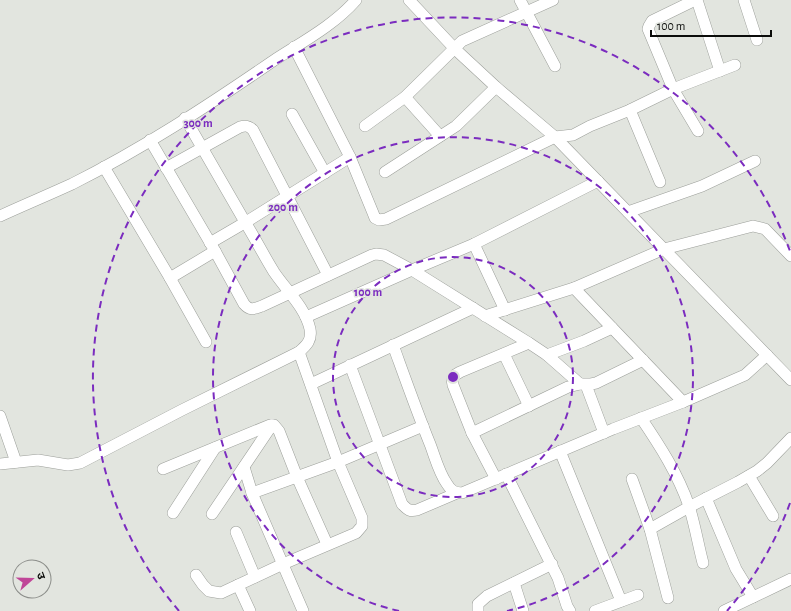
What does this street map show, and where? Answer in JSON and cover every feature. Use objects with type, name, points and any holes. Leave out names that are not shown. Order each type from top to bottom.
[{"type":"street","points":[[0,216],[72,184],[150,140],[315,35],[345,12],[356,0]]},
{"type":"street","points":[[409,0],[455,49],[496,87],[555,137],[791,380]]},
{"type":"street","points":[[520,0],[555,66]]},
{"type":"street","points":[[365,126],[405,97],[462,41],[553,0]]},
{"type":"street","points":[[698,131],[673,89],[650,35],[649,26],[652,21],[696,0],[720,71]]},
{"type":"street","points":[[744,0],[757,40]]},
{"type":"street","points":[[294,47],[350,157],[373,213],[377,219],[382,220],[555,137],[573,135],[673,89],[735,65]]},
{"type":"street","points":[[385,172],[456,126],[496,87]]},
{"type":"street","points":[[405,97],[440,136]]},
{"type":"street","points":[[630,110],[660,182]]},
{"type":"street","points":[[292,114],[325,173]]},
{"type":"street","points":[[0,464],[33,461],[68,465],[80,463],[182,410],[300,352],[307,345],[311,335],[306,317],[274,272],[185,118]]},
{"type":"street","points":[[166,168],[240,126],[250,127],[288,196],[328,276]]},
{"type":"street","points":[[150,140],[244,304],[249,309],[255,308],[290,293],[376,254],[389,257],[529,343],[547,355],[583,384],[604,432]]},
{"type":"street","points":[[170,278],[246,222],[350,157]]},
{"type":"street","points":[[628,212],[702,186],[755,161]]},
{"type":"street","points":[[104,167],[206,342]]},
{"type":"street","points":[[306,317],[474,244],[598,180]]},
{"type":"street","points":[[484,316],[574,288],[664,249],[753,226],[765,229],[791,256]]},
{"type":"street","points":[[474,244],[505,310]]},
{"type":"street","points":[[574,288],[683,402]]},
{"type":"street","points":[[311,384],[473,308]]},
{"type":"street","points":[[547,355],[612,328]]},
{"type":"street","points":[[496,479],[472,433],[452,379],[455,375],[529,343]]},
{"type":"street","points":[[393,345],[423,426],[447,484],[452,491],[457,493]]},
{"type":"street","points":[[196,574],[209,591],[221,593],[282,564],[360,530],[363,523],[362,518],[338,462],[300,352]]},
{"type":"street","points":[[504,354],[529,406]]},
{"type":"street","points":[[350,365],[402,504],[407,510],[411,511],[417,510],[457,493],[470,491],[604,432],[683,402],[745,375],[767,355]]},
{"type":"street","points":[[472,433],[568,388],[583,384],[596,383],[643,360]]},
{"type":"street","points":[[0,416],[16,462]]},
{"type":"street","points":[[640,418],[666,456],[689,507],[703,563]]},
{"type":"street","points":[[272,425],[280,431],[297,477],[327,544]]},
{"type":"street","points":[[163,469],[272,425]]},
{"type":"street","points":[[212,514],[272,425]]},
{"type":"street","points":[[252,492],[338,462],[423,426]]},
{"type":"street","points":[[650,530],[689,507],[749,476],[767,463],[791,438]]},
{"type":"street","points":[[173,514],[215,448]]},
{"type":"street","points":[[560,452],[621,601]]},
{"type":"street","points":[[244,467],[252,492],[303,611]]},
{"type":"street","points":[[506,474],[552,564],[570,611]]},
{"type":"street","points":[[749,476],[773,516]]},
{"type":"street","points":[[632,479],[650,530],[668,598]]},
{"type":"street","points":[[706,498],[736,569],[754,597]]},
{"type":"street","points":[[236,532],[255,577]]},
{"type":"street","points":[[478,611],[478,604],[487,596],[552,564]]},
{"type":"street","points":[[724,611],[791,579]]},
{"type":"street","points":[[514,583],[523,611]]},
{"type":"street","points":[[238,585],[250,611]]},
{"type":"street","points":[[595,611],[606,609],[621,601],[638,595]]}]
